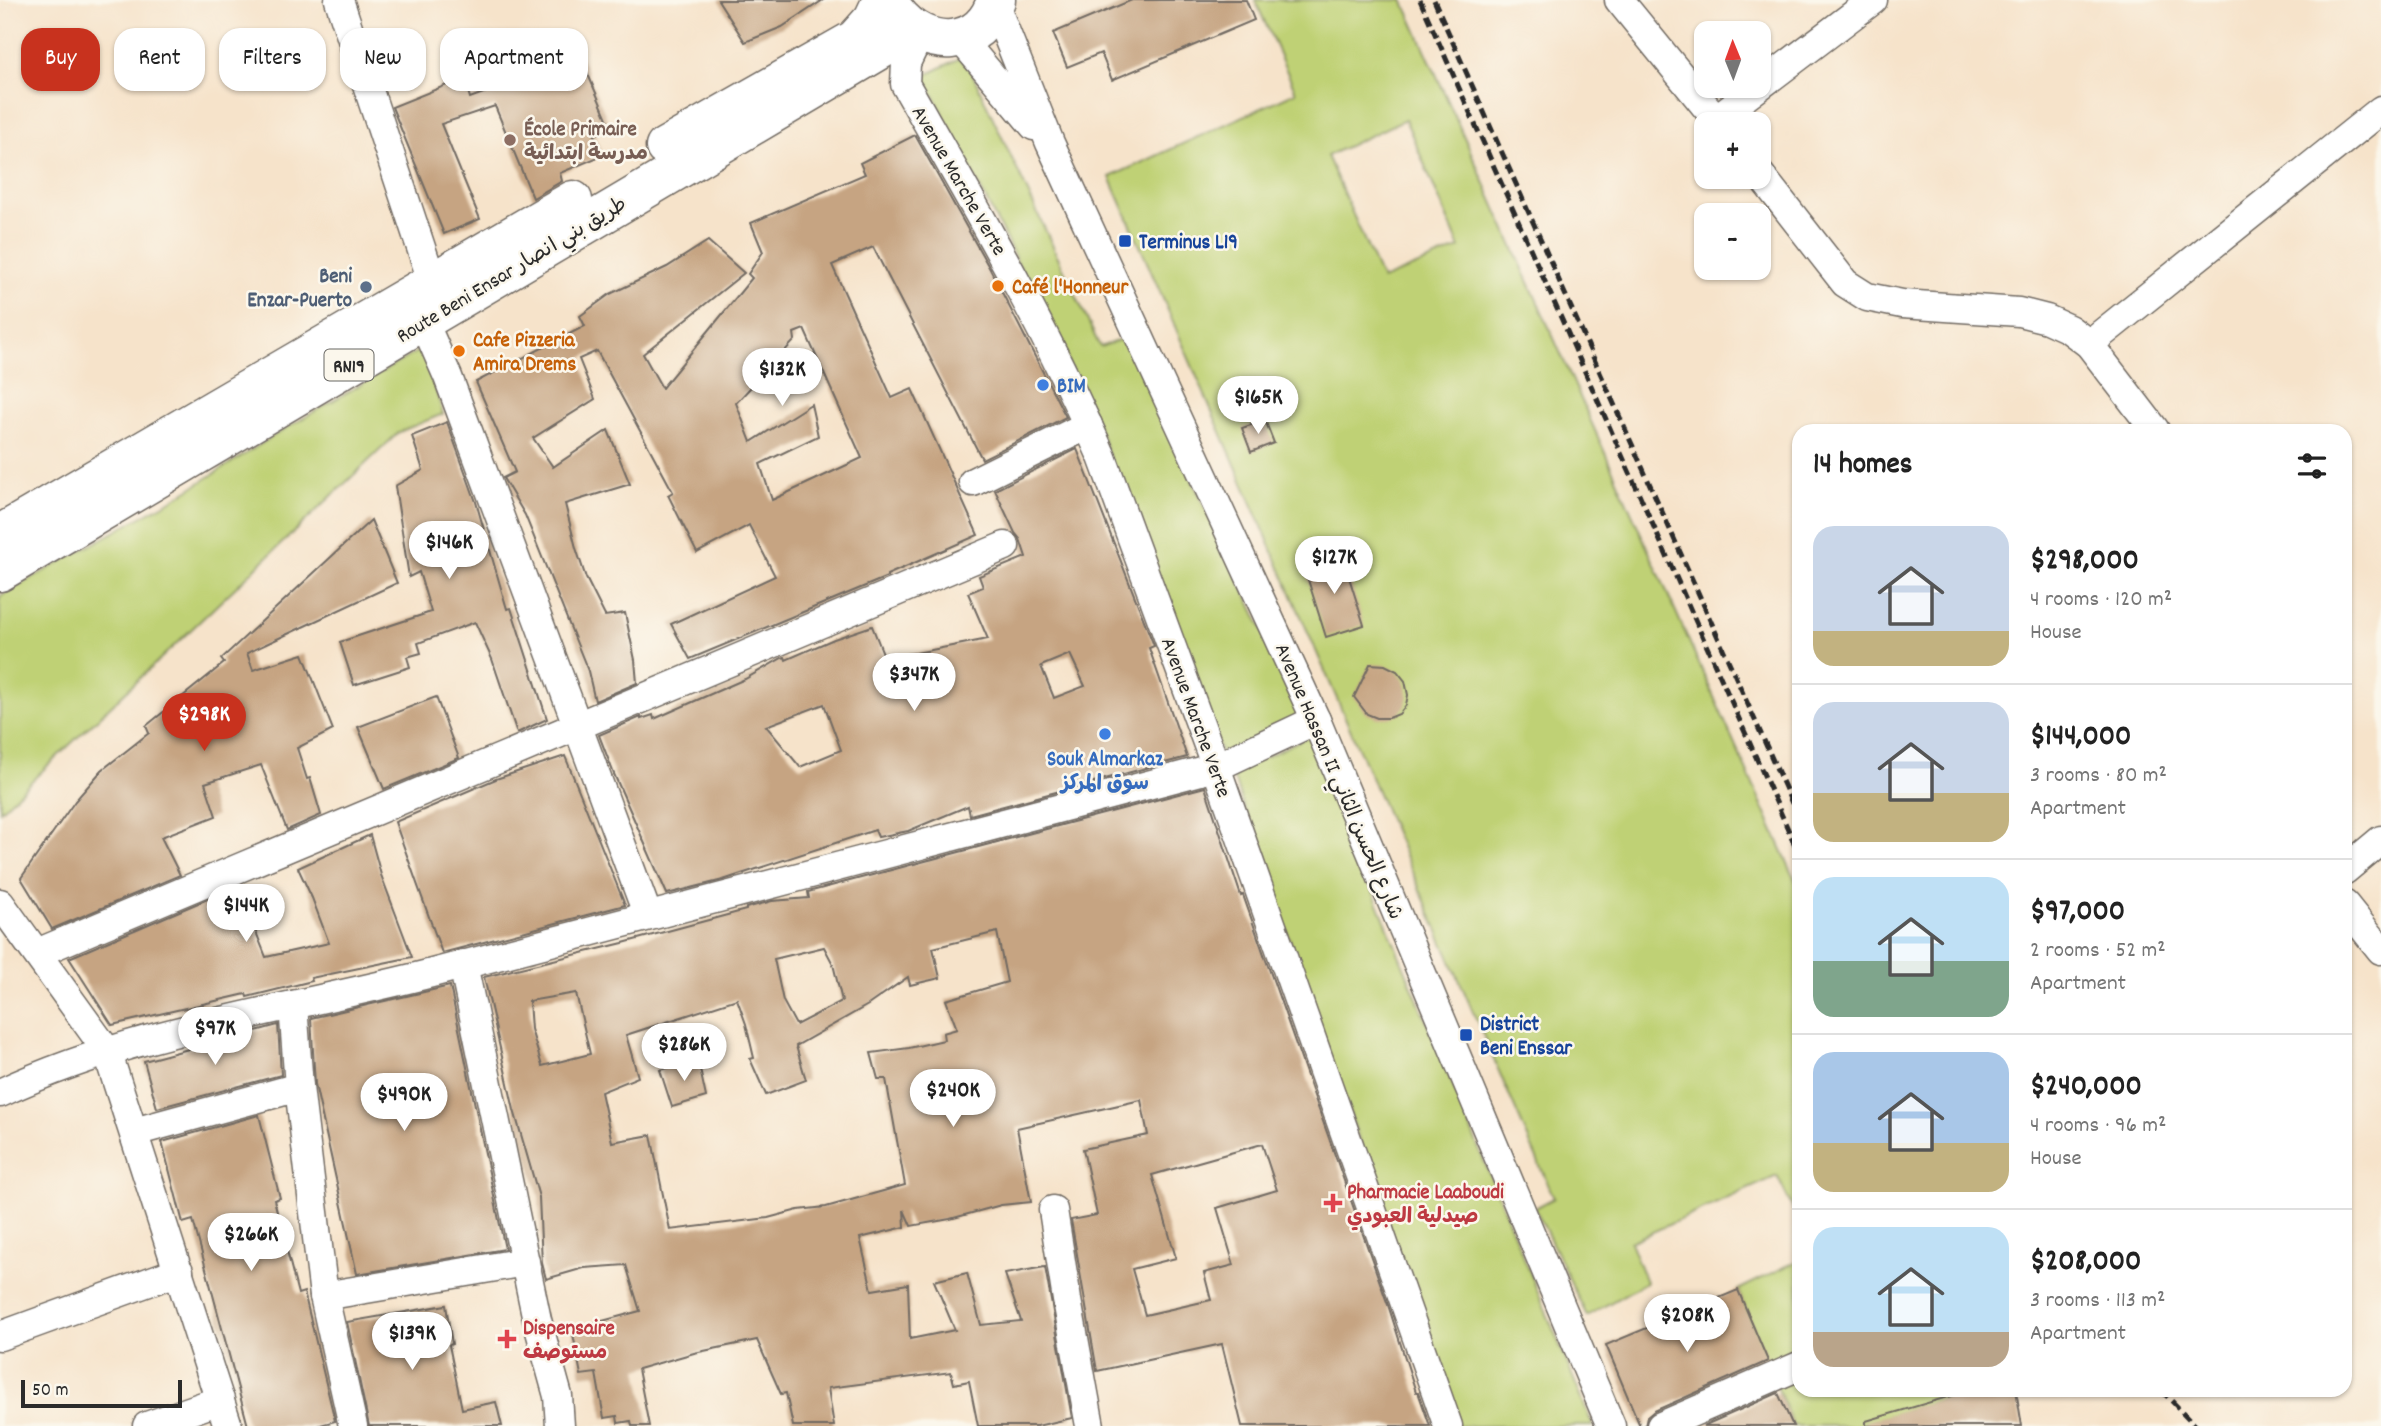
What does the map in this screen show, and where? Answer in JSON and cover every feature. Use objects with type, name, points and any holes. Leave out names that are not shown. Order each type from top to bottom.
[{"type":"highway","name":"Route Beni Ensar طريق بني انصار","points":[[741,118],[855,39],[873,19],[882,0]]},
{"type":"highway","points":[[892,0],[896,11],[917,32],[946,40],[977,29],[996,2]]},
{"type":"highway","name":"Route Beni Ensar طريق بني انصار","points":[[0,572],[691,147],[741,118],[917,32]]},
{"type":"highway","name":"Route Beni Ensar طريق بني انصار","points":[[0,534],[432,304]]},
{"type":"street","points":[[339,0],[432,304],[449,377],[648,916]]},
{"type":"street","points":[[1619,0],[1710,112]]},
{"type":"street","points":[[1731,112],[1873,0]]},
{"type":"street","name":"Avenue Hassan II شارع الحسن الثاني","points":[[996,2],[1049,143],[1316,720],[1611,1426]]},
{"type":"street","name":"Avenue Marche Verte","points":[[917,32],[906,64],[905,84],[1015,277],[1102,457],[1216,767],[1448,1426]]},
{"type":"street","name":"Avenue Hassan II شارع الحسن الثاني","points":[[959,37],[1049,143]]},
{"type":"street","points":[[2089,344],[2381,110]]},
{"type":"street","points":[[1771,188],[1845,284],[1867,298],[1902,304],[2020,312],[2047,319],[2069,329],[2089,344],[2150,424]]},
{"type":"street","points":[[973,482],[1088,425]]},
{"type":"street","points":[[37,953],[1004,546]]},
{"type":"street","points":[[0,1093],[107,1051],[463,964],[1216,767],[1316,720]]},
{"type":"street","points":[[2352,864],[2381,840]]},
{"type":"street","points":[[0,903],[107,1051],[224,1413],[147,1426]]},
{"type":"street","points":[[2352,914],[2381,950]]},
{"type":"street","points":[[463,964],[537,1320],[558,1396],[560,1426]]},
{"type":"street","points":[[293,1005],[299,1087],[320,1177],[324,1296],[353,1426]]},
{"type":"street","points":[[134,1132],[299,1087]]},
{"type":"street","points":[[1054,1210],[1090,1426]]},
{"type":"street","points":[[324,1296],[525,1262]]},
{"type":"street","points":[[0,1336],[178,1271]]},
{"type":"street","points":[[1661,1426],[1792,1369]]},
{"type":"green space","points":[[1255,0],[1403,0],[1792,872],[1792,1207],[1777,1176],[1630,1242],[1646,1282],[1587,1316],[1535,1208],[1554,1198],[1110,177],[1296,92]],"holes":[[[1405,119],[1460,248],[1382,280],[1327,156]]]},
{"type":"green space","points":[[960,58],[971,71],[1100,347],[1125,338],[1304,717],[1222,755],[1092,411],[924,76]]},
{"type":"green space","points":[[423,348],[443,414],[399,432],[0,811],[0,596],[182,494],[283,430]]},
{"type":"green space","points":[[1309,736],[1593,1426],[1458,1426],[1232,773]]},
{"type":"green space","points":[[1792,1263],[1792,1397],[1949,1397],[1855,1426],[1793,1426],[1738,1290]]},
{"type":"building","points":[[718,0],[823,0],[782,27],[745,42]]},
{"type":"building","points":[[1132,0],[1246,0],[1254,20],[1112,80],[1101,53],[1067,67],[1053,33]]},
{"type":"building","points":[[588,74],[611,128],[594,135],[603,155],[560,173],[562,181],[533,198],[495,106],[441,124],[480,219],[444,234],[392,107],[440,88],[440,91],[468,91],[470,98],[489,91],[588,91]]},
{"type":"building","points":[[915,135],[990,269],[1066,417],[982,459],[873,247],[832,265],[892,398],[912,389],[978,535],[887,577],[690,659],[671,624],[775,576],[749,525],[697,553],[668,495],[673,492],[597,351],[579,359],[595,399],[533,438],[553,467],[608,430],[630,484],[565,504],[586,578],[605,616],[625,613],[635,660],[637,683],[595,701],[588,671],[525,515],[503,478],[515,472],[476,382],[585,326],[580,316],[610,294],[667,267],[708,241],[744,273],[643,354],[662,388],[752,278],[748,274],[763,252],[751,223],[865,174],[860,163]],"holes":[[[804,329],[862,458],[772,500],[760,464],[818,436],[811,404],[751,442],[736,403],[795,340],[794,333]]]},
{"type":"building","points":[[1265,420],[1274,443],[1251,452],[1242,428]]},
{"type":"building","points":[[447,422],[476,502],[507,609],[511,608],[547,719],[517,733],[492,659],[475,622],[418,643],[421,653],[407,657],[410,667],[354,685],[340,642],[431,612],[419,572],[409,577],[395,486],[423,470],[412,436]]},
{"type":"building","points":[[1077,449],[1154,646],[1149,648],[1187,757],[970,815],[968,806],[908,831],[878,837],[875,830],[723,880],[667,894],[599,735],[641,717],[653,715],[654,719],[745,679],[782,658],[785,657],[786,660],[872,626],[884,656],[916,653],[988,639],[968,593],[983,587],[979,576],[1026,557],[1020,539],[995,490]],"holes":[[[1070,654],[1085,686],[1054,698],[1041,666]],[[824,704],[841,750],[800,767],[766,726]]]},
{"type":"building","points":[[371,520],[397,583],[247,653],[253,670],[303,654],[333,730],[297,748],[307,779],[310,778],[321,815],[287,830],[261,765],[205,783],[216,816],[161,837],[180,875],[52,929],[21,878],[75,801],[102,770],[149,733],[146,726],[224,663],[221,659]]},
{"type":"building","points":[[1342,555],[1364,625],[1326,637],[1304,567]]},
{"type":"building","points":[[1370,664],[1385,665],[1397,671],[1405,681],[1408,695],[1406,705],[1399,714],[1389,718],[1377,718],[1367,714],[1354,697]]},
{"type":"building","points":[[436,697],[459,758],[384,789],[358,727]]},
{"type":"building","points":[[565,756],[625,905],[442,953],[395,822],[496,779]]},
{"type":"building","points":[[1205,787],[1241,896],[1243,895],[1430,1426],[1242,1426],[1222,1344],[1097,1371],[1071,1220],[1097,1215],[1083,1149],[1148,1135],[1141,1100],[1017,1128],[1031,1202],[1001,1205],[911,1226],[904,1210],[905,1227],[860,1238],[872,1290],[908,1284],[910,1339],[955,1330],[934,1281],[967,1273],[981,1325],[1021,1321],[1005,1274],[1045,1267],[1072,1418],[1037,1426],[978,1426],[969,1381],[954,1384],[951,1372],[828,1388],[834,1426],[793,1426],[786,1393],[781,1394],[757,1340],[694,1353],[638,1369],[649,1426],[632,1426],[631,1421],[618,1423],[617,1416],[604,1418],[596,1373],[581,1375],[572,1329],[640,1311],[626,1265],[584,1268],[546,1279],[542,1263],[539,1197],[514,1110],[484,977],[623,943],[772,901],[809,898],[808,892]],"holes":[[[997,932],[1007,982],[946,1000],[957,1029],[943,1033],[944,1040],[871,1053],[878,1079],[886,1079],[905,1185],[826,1207],[798,1210],[768,1218],[670,1230],[651,1135],[612,1142],[601,1092],[638,1077],[626,1035],[737,999],[754,1058],[750,1059],[766,1095],[806,1080],[796,1046],[868,1005],[908,977],[910,985],[940,978],[933,948]],[[824,947],[833,964],[842,1001],[796,1025],[783,1001],[774,959]],[[576,993],[590,1054],[542,1066],[531,1029],[529,1001]],[[1262,1144],[1277,1190],[1217,1208],[1234,1265],[1204,1273],[1211,1300],[1145,1315],[1132,1269],[1176,1258],[1152,1175]]]},
{"type":"building","points":[[370,835],[381,875],[412,957],[311,978],[312,981],[247,997],[246,994],[112,1025],[69,958],[224,892],[243,888],[252,922],[266,957],[329,943],[298,868]]},
{"type":"building","points":[[450,986],[505,1249],[357,1274],[315,1084],[311,1018]]},
{"type":"building","points":[[278,1025],[281,1075],[157,1108],[144,1061]]},
{"type":"building","points":[[698,1060],[706,1097],[672,1107],[660,1070]]},
{"type":"building","points":[[259,1115],[280,1198],[274,1200],[298,1294],[304,1292],[335,1421],[317,1426],[248,1426],[193,1220],[183,1223],[162,1142]]},
{"type":"building","points":[[1738,1290],[1768,1361],[1654,1411],[1647,1417],[1645,1426],[1640,1426],[1606,1345]]},
{"type":"building","points":[[446,1305],[452,1344],[449,1345],[462,1409],[496,1402],[502,1426],[369,1426],[347,1322]]},
{"type":"building","points":[[1778,1393],[1793,1426],[1703,1426]]},
{"type":"building","points":[[1948,1397],[2017,1397],[2022,1426],[1866,1426],[1866,1421]]},
{"type":"railway","points":[[1420,0],[1792,838]]},
{"type":"railway","points":[[1434,0],[1792,803]]},
{"type":"railway","points":[[2168,1397],[2196,1426]]},
{"type":"place","name":"École Primaire مدرسة ابتدائية","points":[[510,140]]},
{"type":"place","name":"Terminus L19","points":[[1125,241]]},
{"type":"place","name":"Café l'Honneur","points":[[998,286]]},
{"type":"place","name":"Beni Enzar-Puerto","points":[[366,287]]},
{"type":"place","name":"Cafe Pizzeria Amira Drems","points":[[459,351]]},
{"type":"place","name":"BIM","points":[[1043,385]]},
{"type":"place","name":"Souk Almarkaz سوق المركز","points":[[1105,734]]},
{"type":"place","name":"District Beni Enssar","points":[[1466,1035]]},
{"type":"place","name":"Pharmacie Laaboudi صيدلية العبودي","points":[[1333,1203]]},
{"type":"place","name":"Dispensaire مستوصف","points":[[507,1339]]}]
